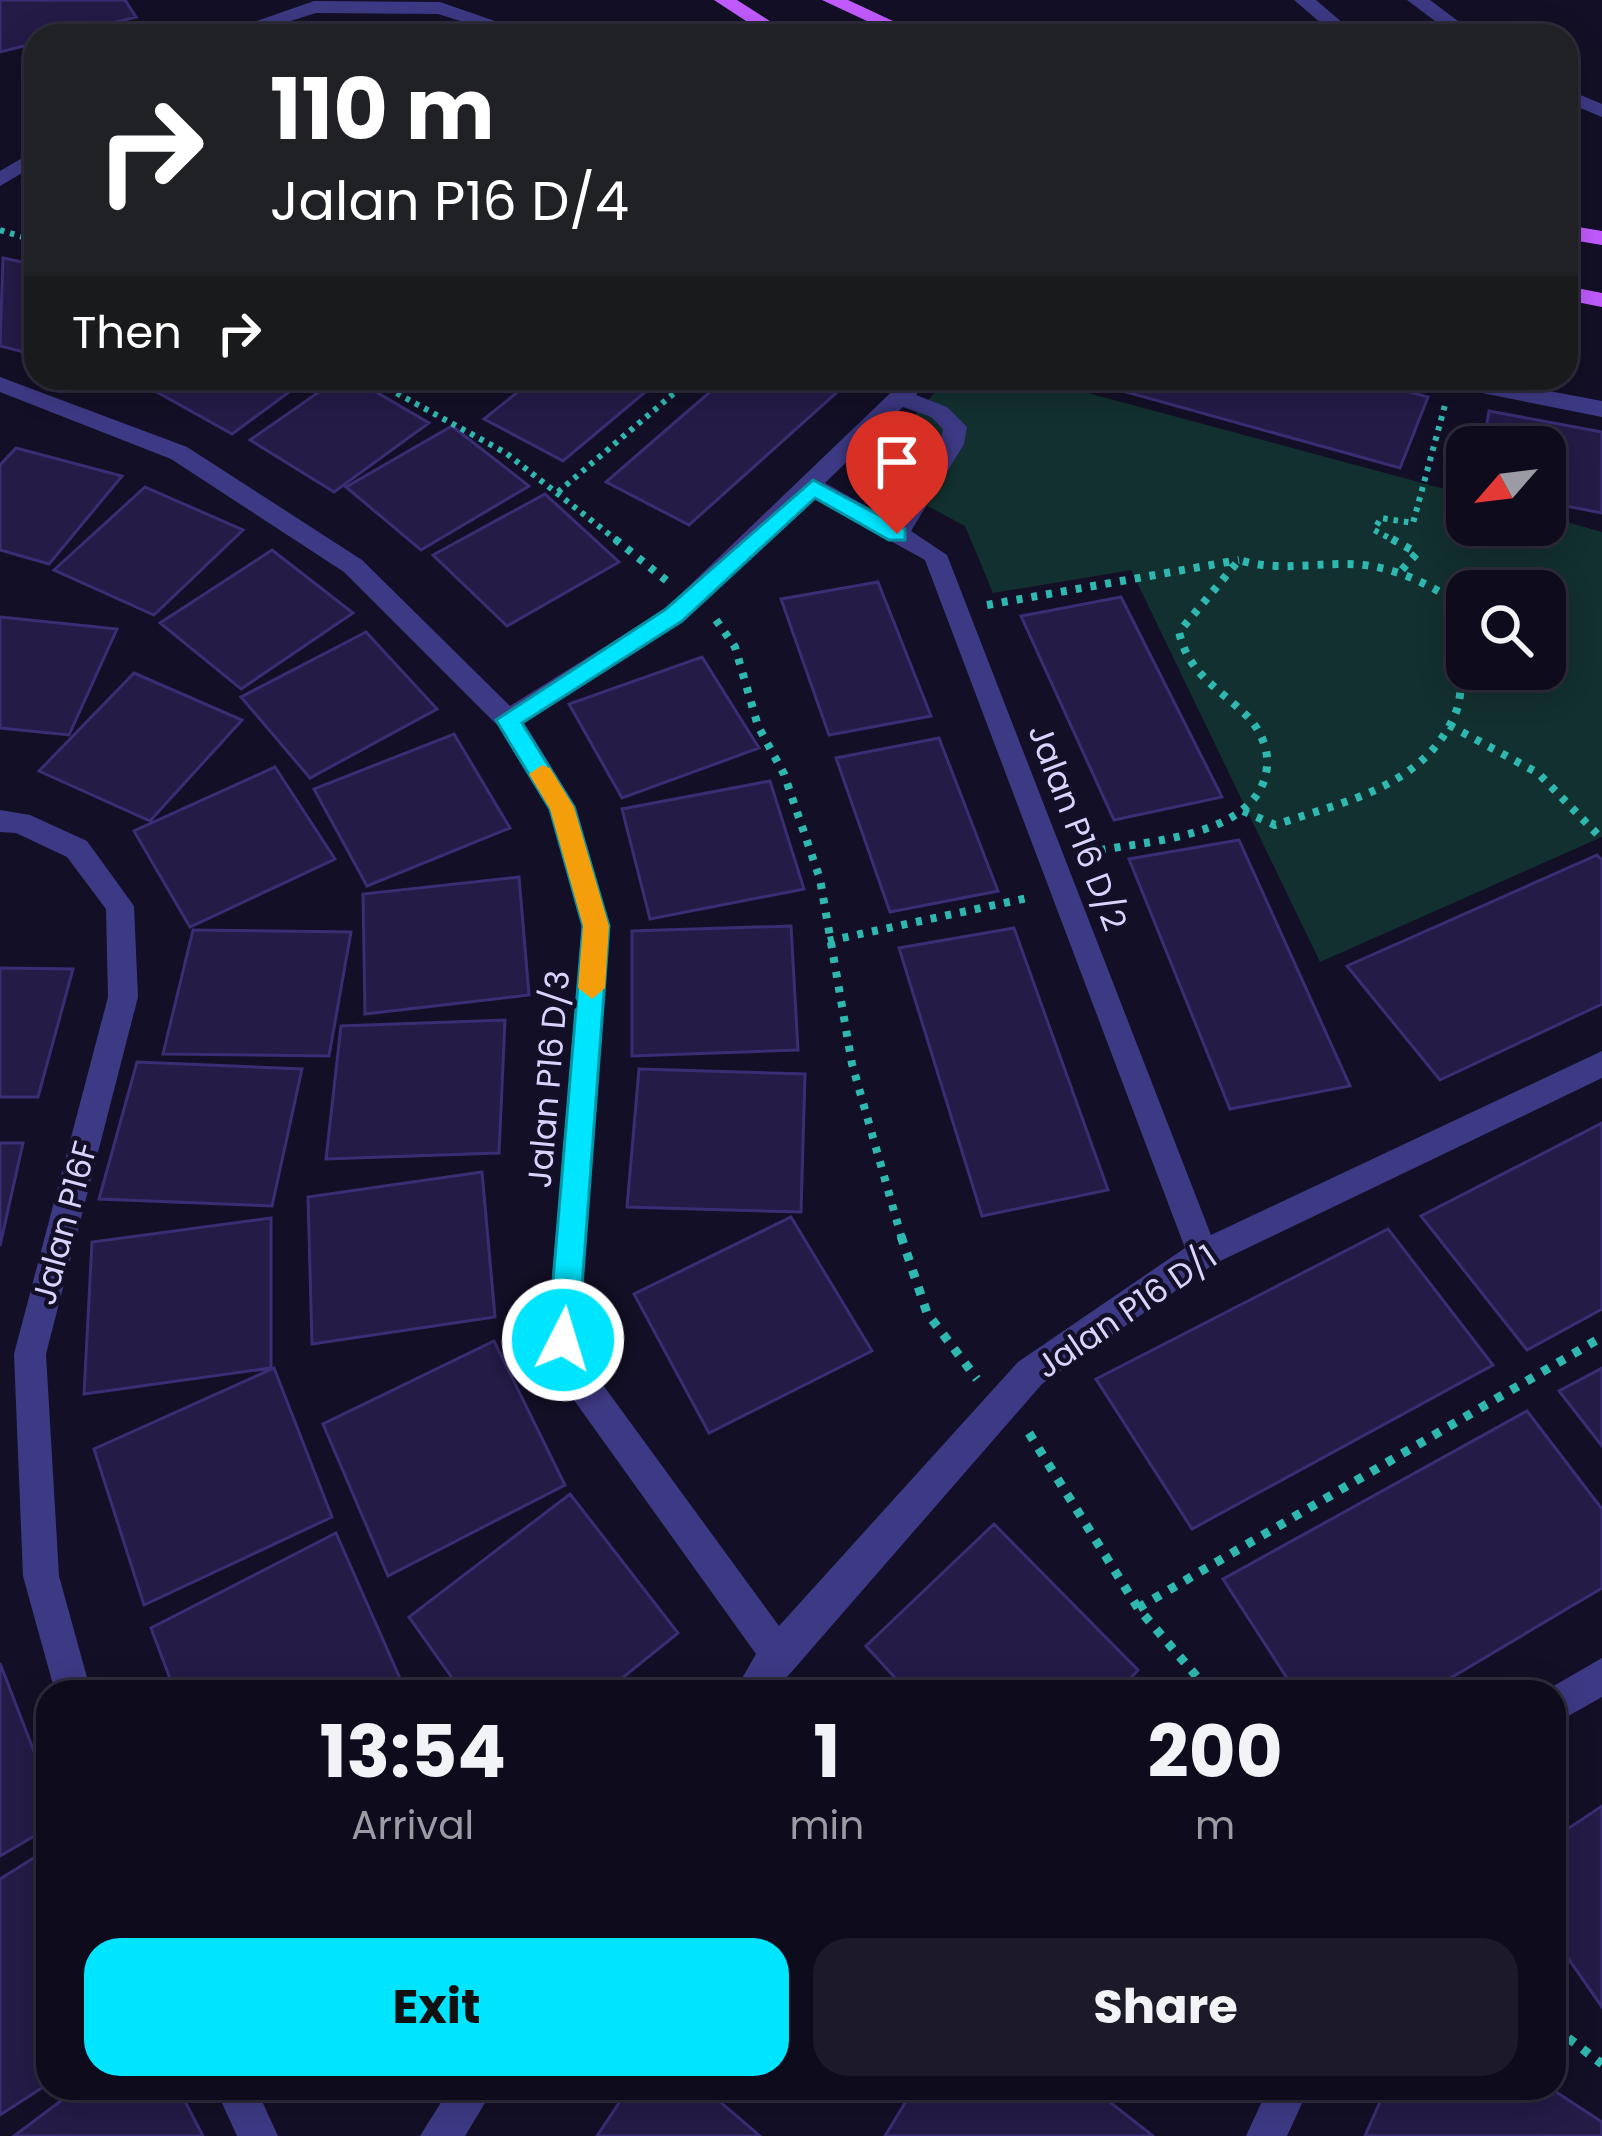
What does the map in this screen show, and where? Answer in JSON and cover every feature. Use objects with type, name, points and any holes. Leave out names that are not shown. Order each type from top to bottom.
[{"type":"main road","points":[[724,0],[763,24]]},
{"type":"main road","points":[[832,0],[887,24]]},
{"type":"street","points":[[1304,0],[1333,24]]},
{"type":"street","points":[[1417,0],[1451,24]]},
{"type":"street","points":[[261,24],[314,7],[440,8],[490,24]]},
{"type":"street","name":"Jalan P16 D/3","points":[[0,384],[179,454],[353,566],[508,720],[562,807],[596,926],[563,1340],[583,1385],[778,1654]]},
{"type":"street","points":[[508,720],[691,600],[813,488],[909,390]]},
{"type":"street","points":[[1504,390],[1602,409]]},
{"type":"street","points":[[897,534],[952,444],[955,427],[939,412],[901,398]]},
{"type":"street","name":"Jalan P16 D/2","points":[[813,488],[935,555],[1203,1254]]},
{"type":"street","name":"Jalan P16F","points":[[0,821],[20,824],[77,849],[120,906],[123,997],[31,1354],[41,1576],[70,1680]]},
{"type":"street","name":"Jalan P16 D/1","points":[[760,1680],[778,1654],[1030,1373],[1203,1254],[1602,1064]]},
{"type":"street","points":[[1566,1698],[1602,1676]]},
{"type":"street","points":[[241,2100],[258,2136]]},
{"type":"street","points":[[440,2136],[466,2100]]},
{"type":"street","points":[[1266,2136],[1283,2100]]},
{"type":"path","points":[[392,390],[464,427],[558,492],[714,618],[735,646],[758,726],[784,774],[820,879],[852,1064],[885,1166],[906,1258],[927,1313],[950,1350],[1050,1463],[1138,1608],[1200,1680]]},
{"type":"path","points":[[558,492],[678,390]]},
{"type":"path","points":[[1398,574],[1417,553],[1374,530],[1382,518],[1413,523],[1444,390]]},
{"type":"path","points":[[828,941],[1059,878],[1091,851],[1171,842],[1244,812],[1268,764],[1262,740],[1253,722],[1201,683],[1178,632],[1188,610],[1226,584],[1239,560]]},
{"type":"path","points":[[956,610],[1239,560],[1301,570],[1360,565],[1398,574],[1446,599]]},
{"type":"path","points":[[1244,812],[1275,825],[1330,804],[1375,795],[1421,760],[1449,724],[1460,690]]},
{"type":"path","points":[[1449,724],[1538,773],[1602,839]]},
{"type":"path","points":[[1138,1608],[1602,1336]]},
{"type":"path","points":[[1566,2036],[1602,2064]]},
{"type":"green space","points":[[937,390],[1077,390],[1446,489],[1446,546],[1566,546],[1566,522],[1602,532],[1602,837],[1320,962],[1131,570],[993,593],[965,526],[863,472]]},
{"type":"building","points":[[0,0],[125,0],[136,17],[109,24],[24,24],[24,46],[0,52]]},
{"type":"building","points":[[3,258],[24,262],[24,352],[0,346]]},
{"type":"building","points":[[153,390],[292,390],[232,434]]},
{"type":"building","points":[[322,390],[373,390],[429,423],[334,492],[250,440]]},
{"type":"building","points":[[520,390],[648,390],[563,461],[484,419]]},
{"type":"building","points":[[712,390],[839,390],[689,525],[606,482]]},
{"type":"building","points":[[1119,390],[1402,390],[1428,397],[1400,468]]},
{"type":"building","points":[[1489,411],[1602,432],[1602,513],[1566,506],[1566,426],[1486,426]]},
{"type":"building","points":[[452,426],[529,486],[421,550],[346,487]]},
{"type":"building","points":[[16,448],[122,476],[49,564],[0,550],[0,465]]},
{"type":"building","points":[[145,487],[243,530],[154,615],[54,570]]},
{"type":"building","points":[[545,494],[619,562],[507,626],[433,555]]},
{"type":"building","points":[[272,550],[353,613],[241,689],[160,623]]},
{"type":"building","points":[[878,582],[931,716],[829,735],[781,599]]},
{"type":"building","points":[[1121,597],[1222,797],[1114,820],[1021,616]]},
{"type":"building","points":[[0,617],[117,629],[69,735],[0,728]]},
{"type":"building","points":[[366,632],[437,709],[310,778],[241,697]]},
{"type":"building","points":[[702,657],[759,748],[622,798],[569,704]]},
{"type":"building","points":[[134,673],[242,720],[150,821],[39,771]]},
{"type":"building","points":[[454,734],[510,828],[367,886],[314,789]]},
{"type":"building","points":[[939,738],[998,891],[890,912],[836,758]]},
{"type":"building","points":[[275,767],[335,859],[190,927],[134,831]]},
{"type":"building","points":[[770,781],[804,889],[650,919],[622,809]]},
{"type":"building","points":[[1239,840],[1350,1086],[1230,1109],[1129,859]]},
{"type":"building","points":[[1597,855],[1602,860],[1602,1004],[1440,1080],[1347,966]]},
{"type":"building","points":[[519,877],[529,995],[365,1014],[363,894]]},
{"type":"building","points":[[791,926],[798,1050],[632,1056],[632,931]]},
{"type":"building","points":[[1014,928],[1108,1190],[982,1216],[899,948]]},
{"type":"building","points":[[193,930],[351,932],[329,1056],[163,1054]]},
{"type":"building","points":[[0,968],[73,969],[38,1097],[0,1097]]},
{"type":"building","points":[[505,1020],[499,1153],[326,1159],[341,1026]]},
{"type":"building","points":[[137,1062],[302,1069],[272,1206],[99,1199]]},
{"type":"building","points":[[639,1069],[805,1074],[801,1212],[627,1207]]},
{"type":"building","points":[[1602,1123],[1602,1309],[1527,1350],[1421,1216]]},
{"type":"building","points":[[0,1143],[23,1143],[0,1246]]},
{"type":"building","points":[[482,1172],[495,1317],[312,1344],[308,1197]]},
{"type":"building","points":[[791,1217],[872,1351],[709,1433],[634,1294]]},
{"type":"building","points":[[271,1218],[271,1368],[84,1394],[92,1242]]},
{"type":"building","points":[[1388,1229],[1493,1365],[1192,1529],[1096,1379]]},
{"type":"building","points":[[494,1341],[565,1485],[388,1576],[323,1424]]},
{"type":"building","points":[[274,1368],[332,1517],[144,1605],[94,1449]]},
{"type":"building","points":[[1602,1368],[1602,1446],[1559,1391]]},
{"type":"building","points":[[1527,1411],[1602,1509],[1602,1588],[1447,1680],[1288,1680],[1223,1579]]},
{"type":"building","points":[[570,1494],[678,1633],[620,1680],[454,1680],[409,1617]]},
{"type":"building","points":[[994,1524],[1138,1670],[1129,1680],[897,1680],[866,1646]]},
{"type":"building","points":[[336,1533],[401,1680],[170,1680],[151,1628]]},
{"type":"building","points":[[0,1663],[36,1757],[36,1835],[0,1856]]},
{"type":"building","points":[[1602,1806],[1602,2007],[1566,1955],[1566,1830]]},
{"type":"building","points":[[36,1856],[36,2092],[0,2115],[0,1879]]},
{"type":"building","points":[[1566,2098],[1602,2122],[1602,2136],[1365,2136],[1381,2100]]},
{"type":"building","points":[[62,2100],[184,2100],[203,2136],[14,2136]]},
{"type":"building","points":[[621,2100],[718,2100],[760,2136],[597,2136]]},
{"type":"building","points":[[907,2100],[1107,2100],[1153,2136],[885,2136]]},
{"type":"slow traffic","points":[[542,774],[562,807],[596,926],[592,988]]},
{"type":"route","points":[[563,1340],[596,926],[562,807],[508,720],[674,615],[813,488],[897,534]]}]
